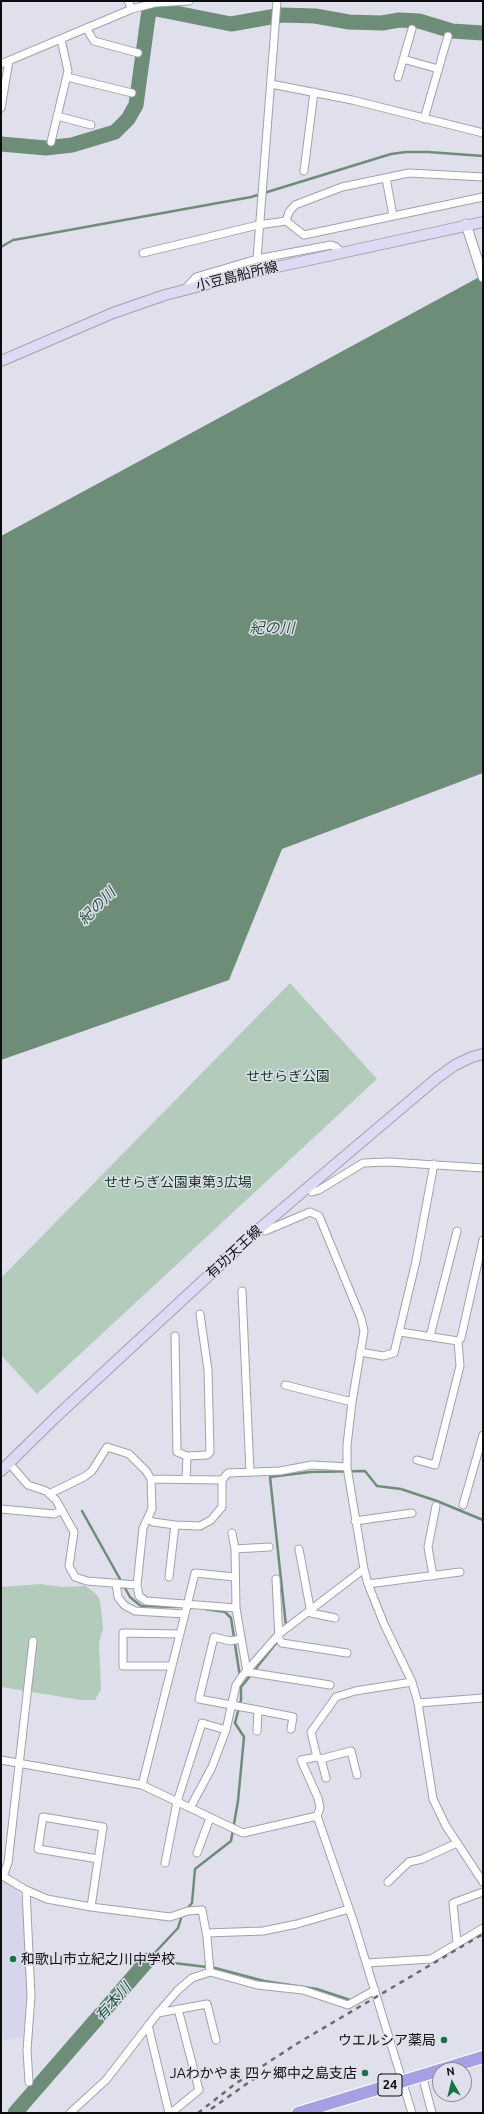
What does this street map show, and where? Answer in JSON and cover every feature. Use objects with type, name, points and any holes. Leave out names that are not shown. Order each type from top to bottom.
[{"type":"highway","name":"24","points":[[298,2113],[483,2057]]},
{"type":"main road","name":"小豆島船所線","points":[[1,361],[113,313],[185,290],[341,252],[466,224],[483,222]]},
{"type":"main road","name":"有功天王線","points":[[1,1471],[58,1415],[260,1228],[437,1078],[455,1065],[472,1057],[483,1054]]},
{"type":"street","points":[[128,1],[132,9]]},
{"type":"street","points":[[1,64],[132,9],[155,3],[189,1]]},
{"type":"street","points":[[256,259],[277,1]]},
{"type":"street","points":[[86,28],[94,41],[138,52]]},
{"type":"street","points":[[398,76],[412,29]]},
{"type":"street","points":[[424,119],[448,36]]},
{"type":"street","points":[[50,142],[68,71],[61,39]]},
{"type":"street","points":[[403,59],[438,69]]},
{"type":"street","points":[[1,108],[9,61]]},
{"type":"street","points":[[67,77],[132,93]]},
{"type":"street","points":[[271,84],[314,92],[483,133]]},
{"type":"street","points":[[304,171],[314,92]]},
{"type":"street","points":[[57,116],[91,125]]},
{"type":"street","points":[[286,221],[289,212],[295,205],[342,187],[409,172],[483,177]]},
{"type":"street","points":[[386,178],[393,216]]},
{"type":"street","points":[[143,253],[258,225],[286,221],[304,235],[483,198]]},
{"type":"street","points":[[466,224],[483,277]]},
{"type":"street","points":[[185,290],[196,277],[256,259],[331,245],[336,246],[341,252]]},
{"type":"street","points":[[312,1192],[319,1190],[363,1163],[434,1164],[483,1168]]},
{"type":"street","points":[[360,1352],[383,1356],[394,1353],[416,1261],[434,1164]]},
{"type":"street","points":[[260,1228],[265,1231],[310,1212],[319,1216],[361,1318],[364,1331],[352,1402],[347,1445],[348,1470],[355,1521],[364,1569],[368,1584],[384,1624],[412,1682],[418,1703],[432,1799],[457,1843],[483,1882]]},
{"type":"street","points":[[430,1336],[457,1231]]},
{"type":"street","points":[[458,1341],[462,1338],[483,1240]]},
{"type":"street","points":[[242,1291],[250,1472]]},
{"type":"street","points":[[175,1336],[177,1452],[187,1456],[207,1455],[210,1452],[208,1370],[200,1314]]},
{"type":"street","points":[[400,1332],[458,1341]]},
{"type":"street","points":[[416,1460],[435,1465],[460,1366],[458,1341]]},
{"type":"street","points":[[285,1385],[352,1402]]},
{"type":"street","points":[[463,1505],[483,1435]]},
{"type":"street","points":[[49,1494],[84,1476],[92,1470],[107,1447],[129,1454],[146,1471],[151,1479],[152,1509],[143,1528],[134,1585],[139,1596],[146,1601],[186,1609]]},
{"type":"street","points":[[186,1479],[187,1456]]},
{"type":"street","points":[[9,1463],[28,1485],[49,1494],[56,1500],[62,1510],[74,1532],[69,1566],[75,1577],[87,1581],[134,1585]]},
{"type":"street","points":[[148,1519],[153,1522],[175,1525],[200,1526],[212,1520],[222,1508],[222,1480],[228,1473],[280,1471],[312,1465],[348,1470]]},
{"type":"street","points":[[151,1479],[222,1480]]},
{"type":"street","points":[[433,1576],[428,1548],[436,1506]]},
{"type":"street","points":[[1,1509],[54,1514],[62,1510]]},
{"type":"street","points":[[355,1521],[412,1513]]},
{"type":"street","points":[[169,1576],[175,1525]]},
{"type":"street","points":[[232,1534],[235,1549],[236,1640],[249,1673]]},
{"type":"street","points":[[235,1549],[269,1547]]},
{"type":"street","points":[[299,1549],[309,1610],[311,1613],[335,1618]]},
{"type":"street","points":[[190,1808],[212,1767],[237,1706],[236,1685],[249,1673],[288,1628],[309,1610],[364,1569]]},
{"type":"street","points":[[368,1584],[460,1572]]},
{"type":"street","points":[[142,1785],[195,1573],[235,1577]]},
{"type":"street","points":[[276,1579],[281,1637]]},
{"type":"street","points":[[117,1583],[118,1597],[124,1605],[135,1611],[236,1608]]},
{"type":"street","points":[[172,1666],[123,1666],[123,1633],[180,1634]]},
{"type":"street","points":[[236,1640],[214,1637],[199,1699],[293,1717],[292,1729]]},
{"type":"street","points":[[281,1637],[347,1653]]},
{"type":"street","points":[[33,1641],[8,1863],[2,1876],[26,1890],[47,1899],[91,1907],[170,1917],[188,1911],[202,1910],[207,1933],[210,1972]]},
{"type":"street","points":[[249,1673],[330,1686]]},
{"type":"street","points":[[326,1778],[311,1732],[336,1697],[355,1691],[412,1682]]},
{"type":"street","points":[[418,1703],[483,1698]]},
{"type":"street","points":[[257,1731],[258,1710]]},
{"type":"street","points":[[165,1864],[177,1802],[202,1723],[226,1730]]},
{"type":"street","points":[[357,1775],[351,1751],[319,1758],[301,1760],[318,1798],[320,1808],[317,1816],[350,1909],[375,1990],[379,2009],[412,2113]]},
{"type":"street","points":[[1,1760],[142,1785],[244,1833],[317,1816]]},
{"type":"street","points":[[91,1907],[103,1827],[43,1817],[38,1849],[98,1859]]},
{"type":"street","points":[[197,1853],[210,1818]]},
{"type":"street","points":[[388,1882],[409,1862],[422,1859],[457,1843]]},
{"type":"street","points":[[26,1890],[31,1996],[26,2050],[29,2082]]},
{"type":"street","points":[[456,1944],[453,1903],[483,1892]]},
{"type":"street","points":[[207,1933],[263,1931],[305,1922],[350,1909]]},
{"type":"street","points":[[367,1963],[431,1959],[483,1928]]},
{"type":"street","points":[[70,2113],[106,2080],[158,2013],[178,1990],[192,1978],[210,1972],[256,1985],[303,1990],[348,2005],[375,1990]]},
{"type":"street","points":[[158,2013],[207,2004],[216,2040]]},
{"type":"street","points":[[148,2026],[170,2113],[199,2090],[178,2009]]},
{"type":"street","points":[[422,2075],[432,2113]]},
{"type":"shaded area","name":"和歌山市立紀之川中学校","points":[[1,1878],[14,1885],[23,1900],[28,2001],[23,2037],[1,2041]]},
{"type":"green space","name":"せせらぎ公園","points":[[290,983],[377,1079],[37,1394],[1,1355],[1,1278]]},
{"type":"green space","points":[[40,1584],[62,1587],[85,1586],[95,1593],[100,1600],[103,1628],[99,1643],[101,1689],[95,1700],[81,1700],[1,1687],[1,1587]]},
{"type":"water","name":"紀の川","points":[[483,275],[483,773],[282,849],[229,980],[1,1060],[1,536]]},
{"type":"waterway","points":[[1,144],[46,148],[72,145],[115,132],[128,119],[136,105],[149,10],[156,9],[231,24],[282,15],[315,16],[349,22],[382,23],[399,20],[419,21],[452,31],[483,33]]},
{"type":"waterway","points":[[1,247],[13,240],[251,197],[391,154],[428,152],[483,156]]},
{"type":"waterway","points":[[286,1626],[270,1477],[310,1472],[365,1471],[377,1486],[401,1489],[437,1501],[483,1520]]},
{"type":"waterway","points":[[82,1511],[130,1597],[141,1606],[178,1607]]},
{"type":"waterway","points":[[205,1609],[225,1612],[231,1618],[240,1677]]},
{"type":"waterway","points":[[242,1686],[285,1632]]},
{"type":"waterway","name":"有本川","points":[[186,1910],[192,1903],[195,1869],[231,1841],[238,1801],[244,1737],[235,1723],[241,1700],[241,1682]]},
{"type":"waterway","name":"有本川","points":[[148,1960],[178,1928],[182,1915]]},
{"type":"waterway","name":"有本川","points":[[15,2113],[148,1960]]},
{"type":"waterway","points":[[149,1960],[215,1968],[264,1981],[317,1989],[350,2000]]},
{"type":"railway","points":[[198,2113],[235,2084],[298,2043],[483,1934]]},
{"type":"railway","points":[[211,2109],[255,2078]]},
{"type":"place","name":"和歌山市立紀之川中学校","points":[[13,1959]]},
{"type":"place","name":"ウエルシア薬局","points":[[444,2040]]},
{"type":"place","name":"JAわかやま 四ヶ郷中之島支店","points":[[365,2073]]},
{"type":"park label","name":"せせらぎ公園東第3広場","points":[[178,1182]]}]
